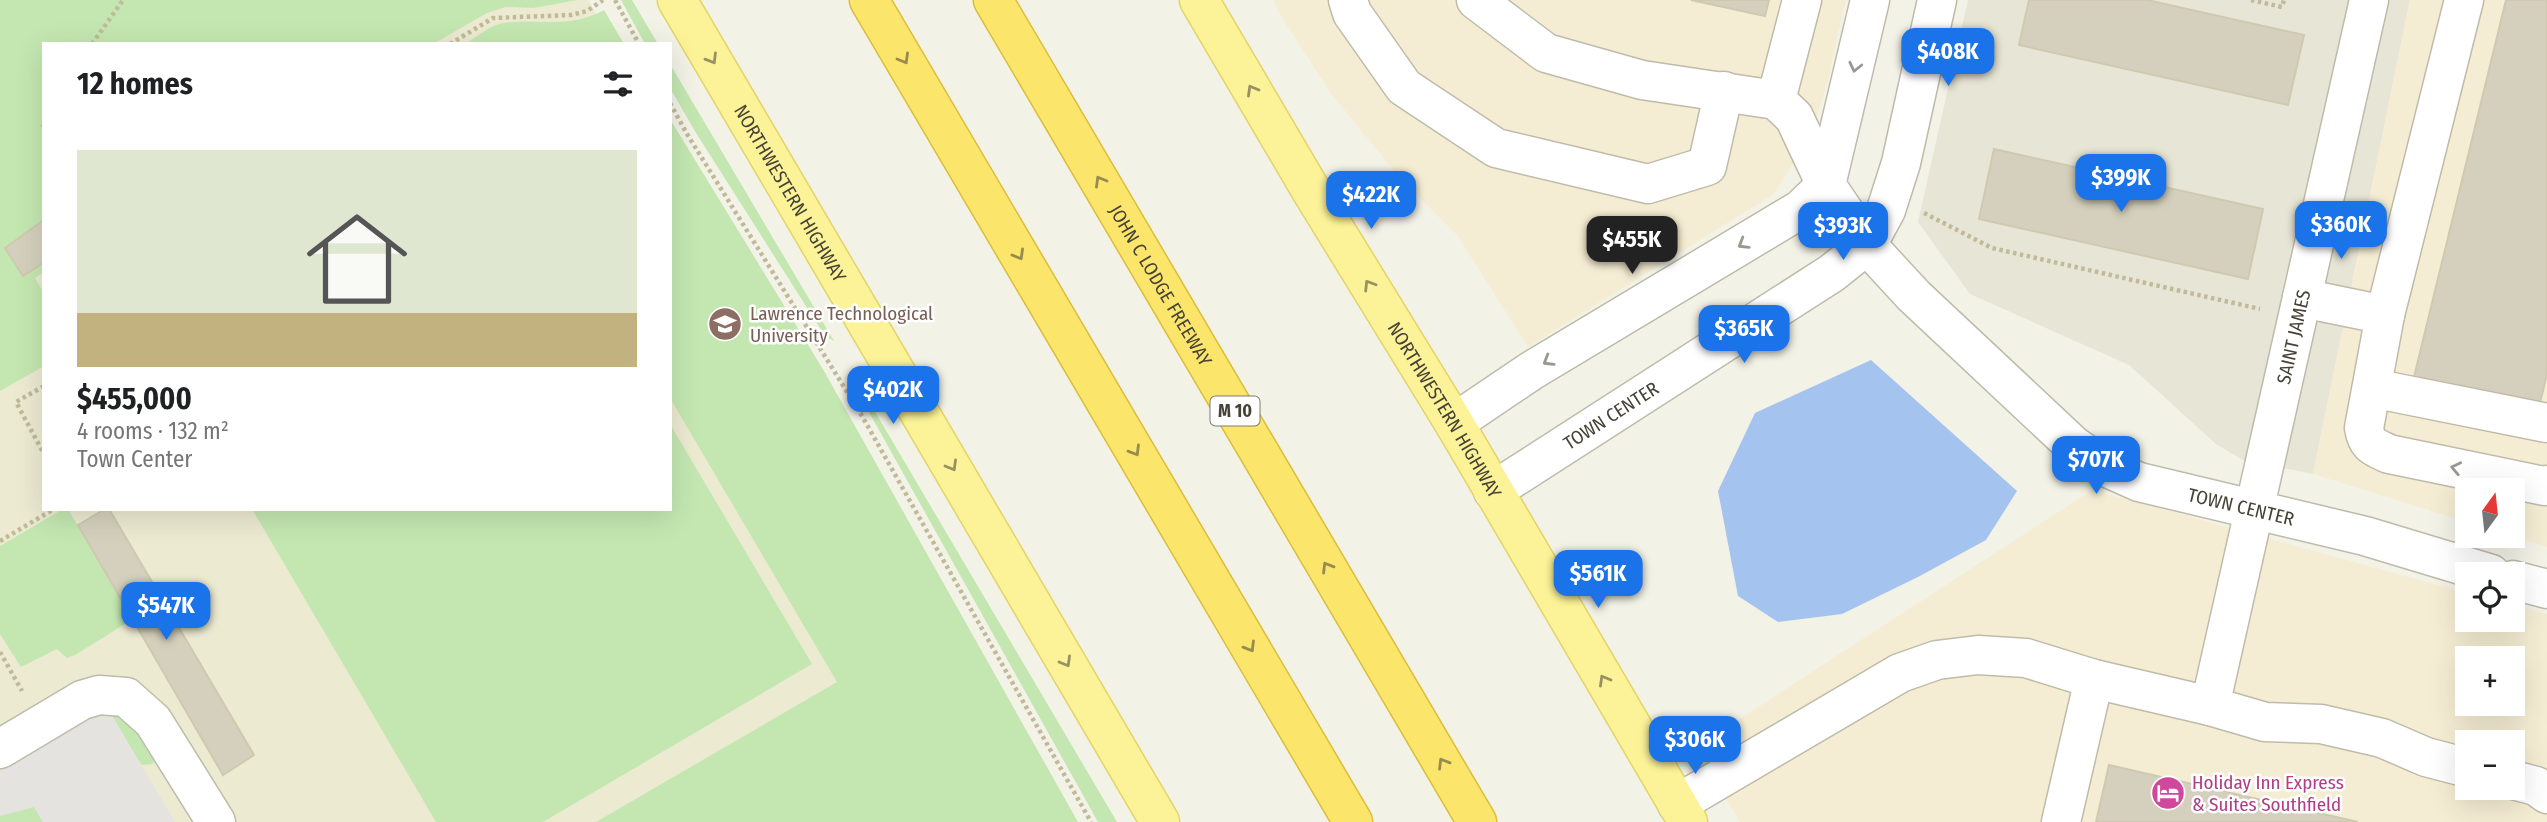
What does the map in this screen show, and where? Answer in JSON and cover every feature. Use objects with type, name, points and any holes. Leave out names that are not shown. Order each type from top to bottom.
[{"type":"highway","points":[[869,0],[1353,822]]},
{"type":"highway","name":"JOHN C LODGE FREEWAY","points":[[993,0],[1477,822]]},
{"type":"main road","name":"NORTHWESTERN HIGHWAY","points":[[677,0],[1160,822]]},
{"type":"main road","name":"NORTHWESTERN HIGHWAY","points":[[1199,0],[1312,192],[1454,423],[1682,813]]},
{"type":"street","points":[[1348,0],[1352,13],[1405,87],[1496,148],[1648,184],[1707,166],[1724,91]]},
{"type":"street","points":[[1476,0],[1546,54],[1643,80],[1776,100],[1802,0]]},
{"type":"street","points":[[1454,423],[1531,371],[1801,209],[1826,185],[1870,0]]},
{"type":"street","name":"TOWN CENTER","points":[[1493,491],[1832,273],[1867,245],[1886,210],[1901,163],[1937,0]]},
{"type":"street","name":"SAINT JAMES","points":[[2210,706],[2369,0]]},
{"type":"street","points":[[2464,0],[2385,315],[2364,428],[2366,439],[2374,447],[2389,454],[2547,485]]},
{"type":"street","name":"TOWN CENTER","points":[[1776,100],[1794,117],[1826,185],[1867,245],[1914,296],[2073,445],[2103,466],[2139,482],[2365,536],[2455,563]]},
{"type":"street","points":[[2302,298],[2385,315]]},
{"type":"street","points":[[2372,388],[2547,423]]},
{"type":"street","points":[[2525,583],[2547,589]]},
{"type":"street","points":[[1682,813],[1900,673],[1937,660],[1978,656],[2026,658],[2094,679],[2210,706],[2265,722],[2321,724],[2370,736],[2455,765]]},
{"type":"street","points":[[2061,822],[2094,679]]},
{"type":"street","points":[[0,749],[82,700],[99,695],[126,697],[153,721],[216,822]]},
{"type":"street","points":[[2525,783],[2536,786],[2547,794]]},
{"type":"path","points":[[93,42],[123,0]]},
{"type":"path","points":[[453,42],[493,18],[571,15],[586,11],[603,0]]},
{"type":"path","points":[[615,0],[638,42]]},
{"type":"path","points":[[2251,0],[2282,7],[2284,0]]},
{"type":"path","points":[[672,107],[862,416],[1091,822]]},
{"type":"path","points":[[1915,208],[1992,248],[2261,309]]},
{"type":"path","points":[[42,387],[16,402],[42,450]]},
{"type":"path","points":[[0,541],[51,511]]},
{"type":"shaded area","name":"Lawrence Technological University","points":[[0,0],[588,0],[613,42],[42,42],[42,511],[672,511],[672,141],[1076,822],[0,822]]},
{"type":"shaded area","points":[[1274,0],[1846,0],[1827,84],[1811,135],[1774,194],[1528,347],[1457,235],[1401,179],[1332,95],[1279,13]]},
{"type":"shaded area","points":[[1968,0],[2410,0],[2313,474],[2243,460],[2216,444],[2129,365],[1970,294],[1918,222]]},
{"type":"shaded area","points":[[2410,0],[2547,0],[2547,547],[2525,540],[2525,478],[2455,478],[2455,518],[2313,474]]},
{"type":"shaded area","points":[[2092,490],[2455,590],[2455,632],[2525,632],[2525,608],[2547,614],[2547,822],[1740,822],[1695,748]]},
{"type":"shaded area","points":[[107,707],[175,822],[43,822],[34,807],[0,816],[0,768]]},
{"type":"green space","points":[[0,0],[578,0],[533,8],[506,7],[487,13],[436,42],[42,42],[42,273],[35,278],[42,290],[42,367],[0,391]]},
{"type":"green space","points":[[621,0],[632,0],[657,42],[644,42]]},
{"type":"green space","points":[[604,10],[623,42],[468,42],[499,24],[564,22]]},
{"type":"green space","points":[[672,67],[834,341],[825,336],[672,91]]},
{"type":"green space","points":[[672,122],[824,371],[1078,822],[596,822],[837,682],[672,401]]},
{"type":"green space","points":[[871,405],[1117,822],[1098,822],[870,414],[868,408]]},
{"type":"green space","points":[[672,427],[812,664],[543,822],[436,822],[253,511],[672,511]]},
{"type":"green space","points":[[60,511],[69,511],[133,619],[75,655],[67,658],[57,649],[21,667],[0,634],[0,546]]},
{"type":"green space","points":[[124,710],[155,760],[153,764],[142,765],[131,751],[35,808],[43,822],[0,822],[0,805],[122,734],[110,712]]},
{"type":"water","points":[[1871,360],[2017,491],[1986,540],[1842,614],[1778,622],[1738,596],[1718,491],[1755,413]]},
{"type":"building","points":[[1691,0],[1769,0],[1765,16]]},
{"type":"building","points":[[2029,0],[2147,0],[2304,35],[2288,105],[2019,45]]},
{"type":"building","points":[[2506,0],[2547,0],[2547,374],[2538,411],[2413,381]]},
{"type":"building","points":[[1994,149],[2263,209],[2248,279],[1979,219]]},
{"type":"building","points":[[42,221],[42,263],[23,276],[5,248]]},
{"type":"building","points":[[102,511],[110,511],[254,755],[223,775],[78,525]]},
{"type":"building","name":"Holiday Inn Express & Suites Southfield","points":[[2109,765],[2358,822],[2096,822]]},
{"type":"place","name":"Lawrence Technological University","points":[[725,324]]},
{"type":"place","name":"Holiday Inn Express & Suites Southfield","points":[[2168,793]]}]
